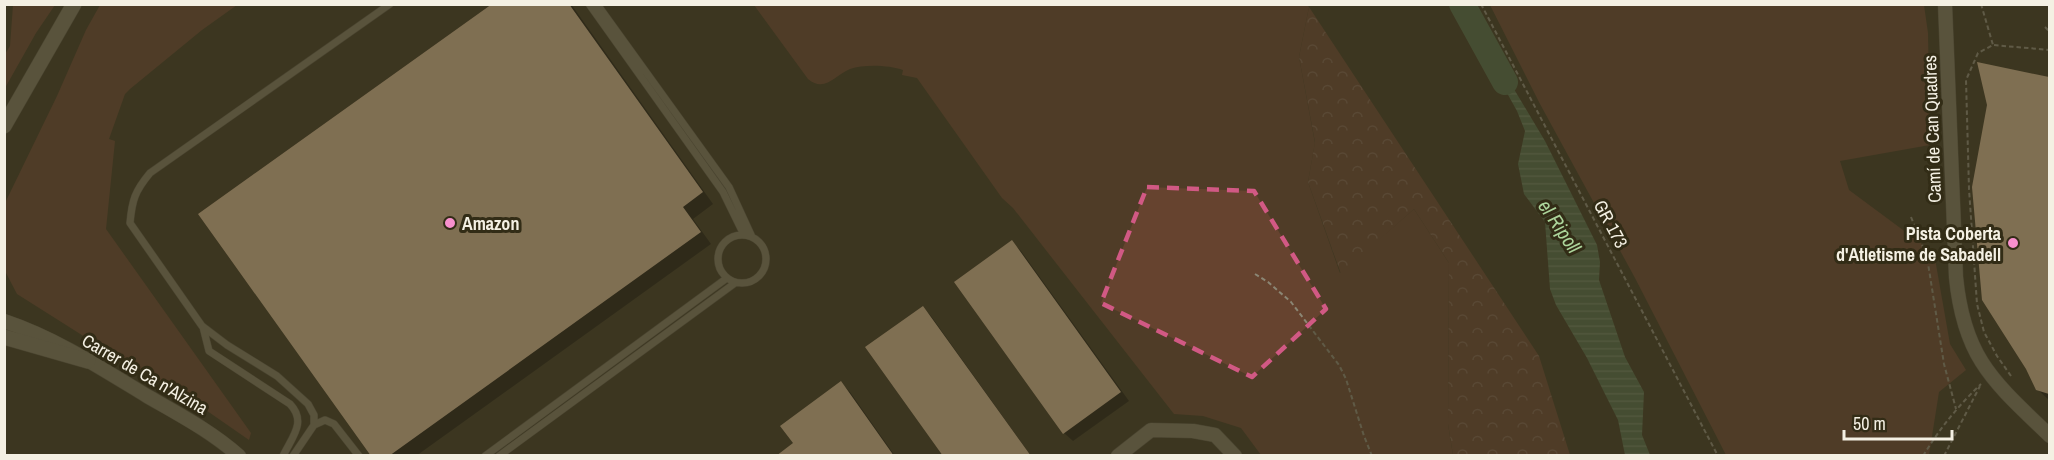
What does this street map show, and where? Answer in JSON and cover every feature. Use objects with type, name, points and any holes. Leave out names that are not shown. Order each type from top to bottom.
[{"type":"main road","points":[[4,126],[74,4]]},
{"type":"main road","points":[[4,337],[88,361]]},
{"type":"street","name":"Camí de Can Quadres","points":[[1945,4],[1956,277],[1962,318],[1972,346],[1990,376],[2049,436]]},
{"type":"street","name":"Carrer de Ca n'Alzina","points":[[4,310],[30,330]]},
{"type":"street","name":"Carrer de Ca n'Alzina","points":[[4,321],[30,330],[88,361],[210,433],[239,456]]},
{"type":"street","points":[[1118,456],[1151,430],[1192,431],[1215,435],[1235,456]]},
{"type":"lane","points":[[314,425],[314,415],[299,394],[277,376],[227,345],[202,326],[130,223],[131,204],[138,188],[150,173],[390,4]]},
{"type":"lane","points":[[589,4],[723,192],[748,236],[763,246],[767,261],[765,268],[755,280],[747,284],[735,283],[727,278],[719,268],[717,260],[719,252],[729,238],[748,236]]},
{"type":"lane","points":[[597,4],[729,187],[748,236]]},
{"type":"lane","points":[[485,456],[727,278]]},
{"type":"lane","points":[[499,456],[735,283]]},
{"type":"lane","points":[[202,326],[209,351],[290,404],[298,412],[299,423],[283,456]]},
{"type":"lane","points":[[293,456],[314,425],[325,420],[334,424],[359,456]]},
{"type":"path","name":"GR 173","points":[[1481,4],[1718,456]]},
{"type":"path","points":[[1981,4],[1993,45]]},
{"type":"path","points":[[2045,27],[2049,33]]},
{"type":"path","points":[[1997,356],[1984,332],[1977,304],[1969,189],[1966,80],[1978,53],[1993,45],[2049,50]]},
{"type":"path","points":[[1911,217],[1927,257],[1944,364],[1956,409]]},
{"type":"path","points":[[1255,274],[1268,282],[1290,302],[1339,365],[1346,379],[1372,456]]},
{"type":"path","points":[[1923,456],[1956,409],[1981,385],[1944,456]]},
{"type":"highlighted area","points":[[1147,187],[1254,191],[1326,309],[1252,377],[1101,303]]},
{"type":"green space","points":[[13,5],[55,5],[36,33],[5,88],[5,54],[10,46]]},
{"type":"green space","points":[[100,5],[237,5],[202,30],[125,94],[109,139],[115,141],[106,229],[251,433],[249,440],[177,390],[134,368],[17,294],[5,271],[5,203],[86,30]]},
{"type":"green space","points":[[754,5],[1307,5],[1309,7],[1299,57],[1315,143],[1308,182],[1340,273],[1414,209],[1449,263],[1448,424],[1453,455],[1261,455],[1241,428],[1203,416],[1174,414],[1013,208],[1002,198],[917,78],[902,75],[903,70],[897,68],[869,66],[850,69],[825,84],[814,83],[808,79]]},
{"type":"green space","points":[[1490,5],[1924,5],[1928,33],[1930,145],[1840,161],[1849,190],[1934,253],[1950,344],[1966,370],[1939,392],[1929,455],[1726,455]]},
{"type":"green space","points":[[1309,7],[1539,356],[1570,455],[1453,455],[1448,424],[1449,263],[1414,209],[1341,274],[1308,182],[1315,142],[1299,57]]},
{"type":"water","points":[[1489,52],[1493,54],[1545,141],[1597,245],[1600,262],[1599,280],[1625,357],[1644,392],[1642,435],[1650,455],[1625,455],[1618,420],[1587,358],[1556,305],[1550,289],[1545,222],[1524,194],[1518,164],[1525,131],[1517,111],[1487,57]]},
{"type":"building","name":"Amazon","points":[[492,4],[569,4],[703,192],[683,207],[701,232],[389,456],[371,456],[198,214]]},
{"type":"building","name":"Pista Coberta d'Atletisme de Sabadell","points":[[1977,62],[2049,77],[2049,394],[2036,390],[2026,369],[1982,300],[1972,187],[1987,105]]},
{"type":"building","points":[[1012,240],[1121,392],[1063,434],[954,282]]},
{"type":"building","points":[[923,306],[1031,456],[943,456],[865,347]]},
{"type":"building","points":[[841,381],[894,456],[776,456],[793,443],[780,426]]},
{"type":"waterway","name":"el Ripoll","points":[[1462,4],[1505,82]]},
{"type":"place","name":"Amazon","points":[[450,223]]},
{"type":"place","name":"Pista Coberta d'Atletisme de Sabadell","points":[[2013,243]]}]
